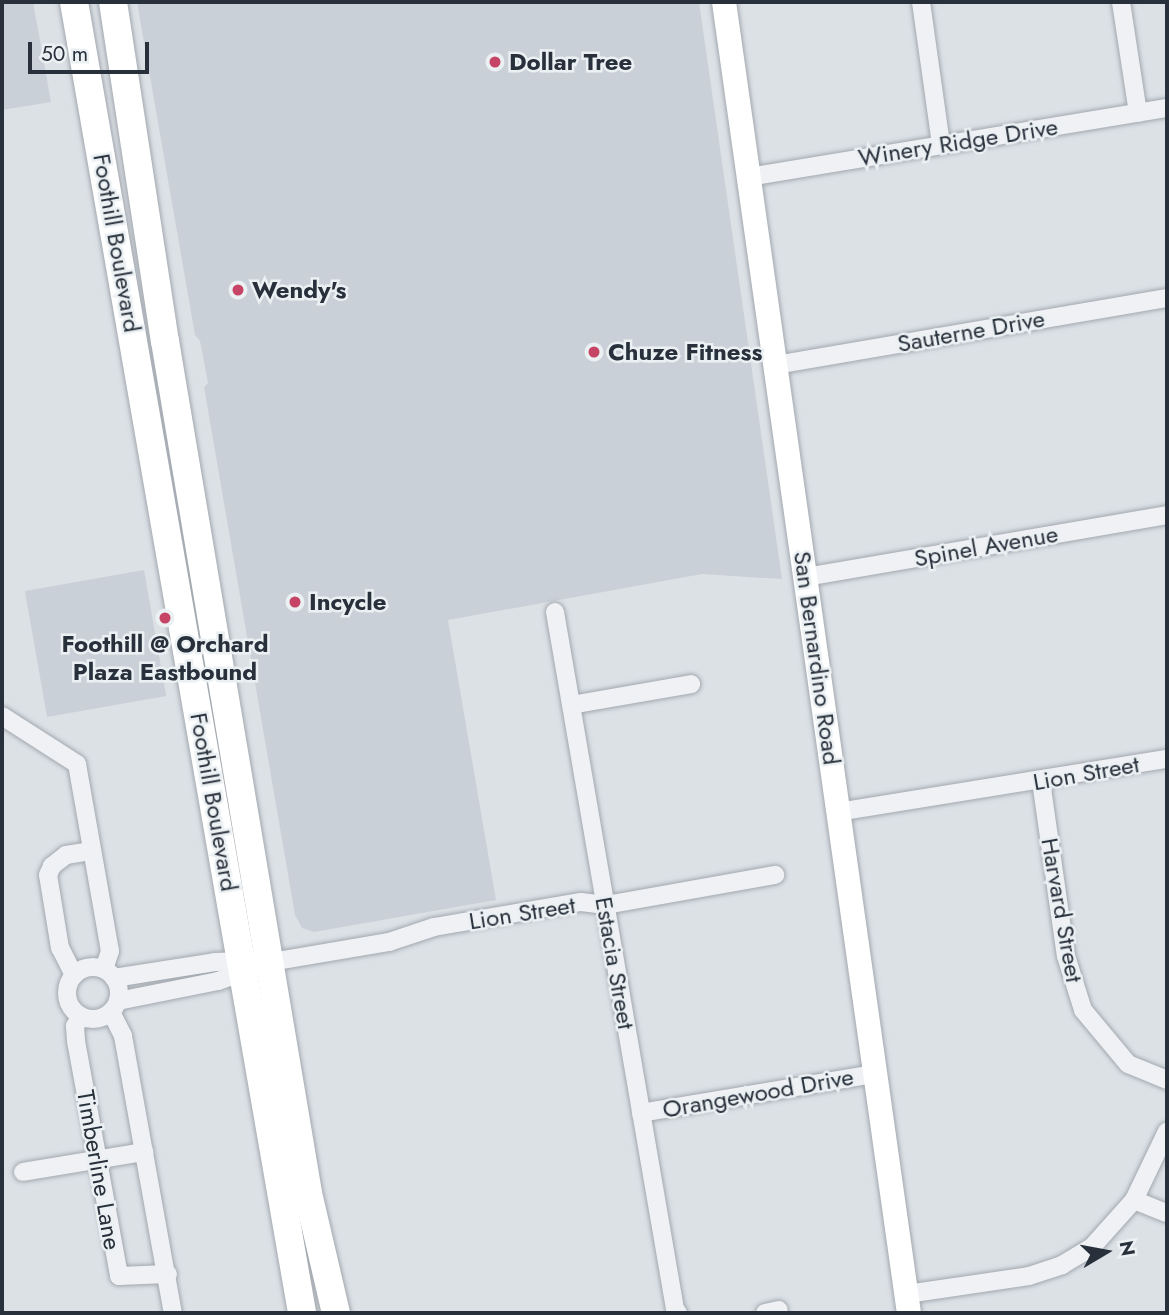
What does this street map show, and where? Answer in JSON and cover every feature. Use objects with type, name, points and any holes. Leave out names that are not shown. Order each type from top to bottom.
[{"type":"main road","name":"Foothill Boulevard","points":[[74,2],[302,1313]]},
{"type":"main road","name":"Foothill Boulevard","points":[[113,2],[165,341],[308,1193],[336,1313]]},
{"type":"street","name":"San Bernardino Road","points":[[724,2],[908,1304]]},
{"type":"street","points":[[921,2],[941,145]]},
{"type":"street","points":[[1121,2],[1138,113]]},
{"type":"street","name":"Winery Ridge Drive","points":[[749,177],[1167,108]]},
{"type":"street","name":"Sauterne Drive","points":[[775,365],[1167,298]]},
{"type":"street","name":"Spinel Avenue","points":[[805,578],[1167,515]]},
{"type":"street","name":"Estacia Street","points":[[555,612],[675,1309],[678,1313]]},
{"type":"street","points":[[571,705],[691,684]]},
{"type":"street","points":[[2,716],[77,764],[110,951],[109,974],[119,988],[114,1006]]},
{"type":"street","name":"Lion Street","points":[[838,812],[1167,759]]},
{"type":"street","name":"Harvard Street","points":[[1041,781],[1066,956],[1083,1010],[1128,1064],[1167,1080]]},
{"type":"street","points":[[74,975],[60,948],[48,875],[66,855],[92,850]]},
{"type":"street","name":"Lion Street","points":[[271,961],[389,942],[434,927],[580,902],[606,905],[775,875]]},
{"type":"street","points":[[242,966],[218,981],[114,1006],[94,1019],[80,1016],[67,999],[69,982],[74,975],[88,967],[109,974],[242,966],[271,961]]},
{"type":"street","name":"Timberline Lane","points":[[114,1006],[123,1037],[173,1313]]},
{"type":"street","name":"Timberline Lane","points":[[80,1016],[75,1026],[76,1041],[119,1276],[168,1274]]},
{"type":"street","name":"Orangewood Drive","points":[[641,1113],[875,1074]]},
{"type":"street","points":[[908,1304],[1029,1276],[1062,1265],[1092,1247],[1134,1200],[1167,1131]]},
{"type":"street","points":[[23,1172],[144,1152]]},
{"type":"street","points":[[1134,1200],[1167,1213]]},
{"type":"shaded area","points":[[2,2],[33,2],[51,102],[2,110]]},
{"type":"shaded area","points":[[137,2],[699,2],[782,579],[702,574],[448,620],[496,900],[314,932],[302,928],[295,915],[204,387],[208,383],[200,341],[195,335]]},
{"type":"shaded area","points":[[144,570],[166,696],[47,717],[25,591]]},
{"type":"place","name":"Dollar Tree","points":[[495,62]]},
{"type":"place","name":"Wendy's","points":[[238,290]]},
{"type":"place","name":"Chuze Fitness","points":[[594,352]]},
{"type":"place","name":"Incycle","points":[[295,602]]},
{"type":"place","name":"Foothill @ Orchard Plaza Eastbound","points":[[165,618]]}]
